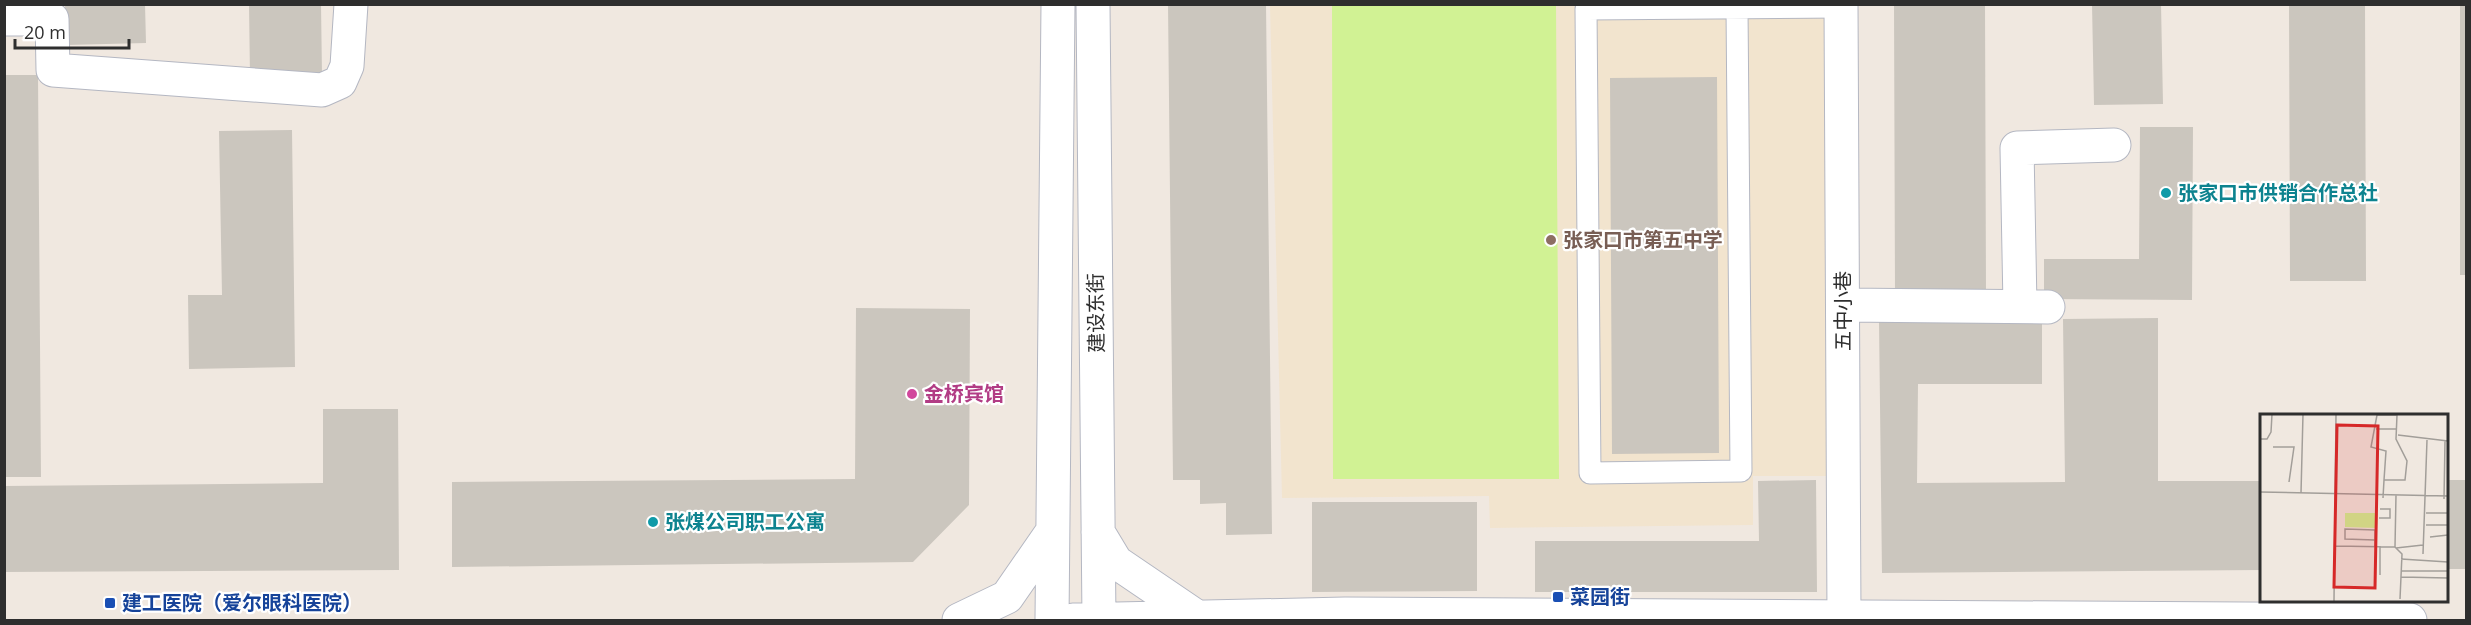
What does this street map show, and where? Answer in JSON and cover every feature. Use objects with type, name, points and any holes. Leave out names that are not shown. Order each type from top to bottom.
[{"type":"main road","points":[[4,19],[52,12],[53,69],[322,90],[340,82],[347,66],[351,4]]},
{"type":"main road","name":"建设东街","points":[[1052,621],[1058,4]]},
{"type":"main road","name":"建设东街","points":[[1090,620],[1098,532],[1093,4]]},
{"type":"main road","name":"五中小巷","points":[[1841,6],[1844,617]]},
{"type":"main road","points":[[1843,305],[2034,307],[2017,148],[2114,146]]},
{"type":"main road","points":[[959,621],[1006,597],[1052,532]]},
{"type":"main road","points":[[1098,532],[1116,562],[1197,617]]},
{"type":"main road","points":[[1090,620],[1345,614],[2410,621]]},
{"type":"lane","points":[[1737,8],[1741,471],[1590,473],[1586,9],[1841,6]]},
{"type":"shaded area","name":"张家口市第五中学","points":[[1270,5],[1826,5],[1826,476],[1753,476],[1753,525],[1490,528],[1489,496],[1282,498]]},
{"type":"green space","points":[[1332,5],[1556,5],[1559,479],[1333,479]]},
{"type":"building","points":[[65,4],[145,4],[146,43],[66,45]]},
{"type":"building","points":[[249,4],[321,4],[322,76],[250,77]]},
{"type":"building","points":[[1168,4],[1266,4],[1272,534],[1226,535],[1226,503],[1200,504],[1200,480],[1173,480]]},
{"type":"building","points":[[1894,4],[1985,4],[1986,293],[1895,294]]},
{"type":"building","points":[[2092,4],[2161,4],[2163,104],[2094,105]]},
{"type":"building","points":[[2289,4],[2365,4],[2366,281],[2290,281]]},
{"type":"building","points":[[2460,4],[2466,4],[2466,275],[2460,275]]},
{"type":"building","points":[[4,75],[38,75],[41,477],[4,477]]},
{"type":"building","points":[[1717,77],[1719,453],[1612,454],[1610,78]]},
{"type":"building","name":"张家口市供销合作总社","points":[[2140,127],[2193,127],[2192,300],[2044,299],[2044,259],[2139,259]]},
{"type":"building","points":[[292,130],[295,367],[189,369],[188,295],[222,295],[219,131]]},
{"type":"building","points":[[856,308],[970,309],[969,505],[913,562],[452,567],[452,482],[855,479]]},
{"type":"building","points":[[2158,318],[2158,481],[2260,481],[2260,570],[1882,573],[1879,321],[2042,319],[2042,384],[1918,384],[1917,483],[2065,482],[2063,319]]},
{"type":"building","points":[[323,409],[398,409],[399,570],[4,572],[4,486],[323,483]]},
{"type":"building","points":[[1816,480],[1817,592],[1535,592],[1535,541],[1759,541],[1758,481]]},
{"type":"building","points":[[2447,480],[2466,480],[2466,569],[2447,569]]},
{"type":"building","points":[[1312,502],[1477,502],[1477,591],[1312,592]]},
{"type":"place","name":"张家口市供销合作总社","points":[[2166,193]]},
{"type":"place","name":"张家口市第五中学","points":[[1551,240]]},
{"type":"place","name":"金桥宾馆","points":[[912,394]]},
{"type":"place","name":"张煤公司职工公寓","points":[[653,522]]},
{"type":"place","name":"菜园街","points":[[1558,597]]},
{"type":"place","name":"建工医院（爱尔眼科医院）","points":[[110,603]]}]
